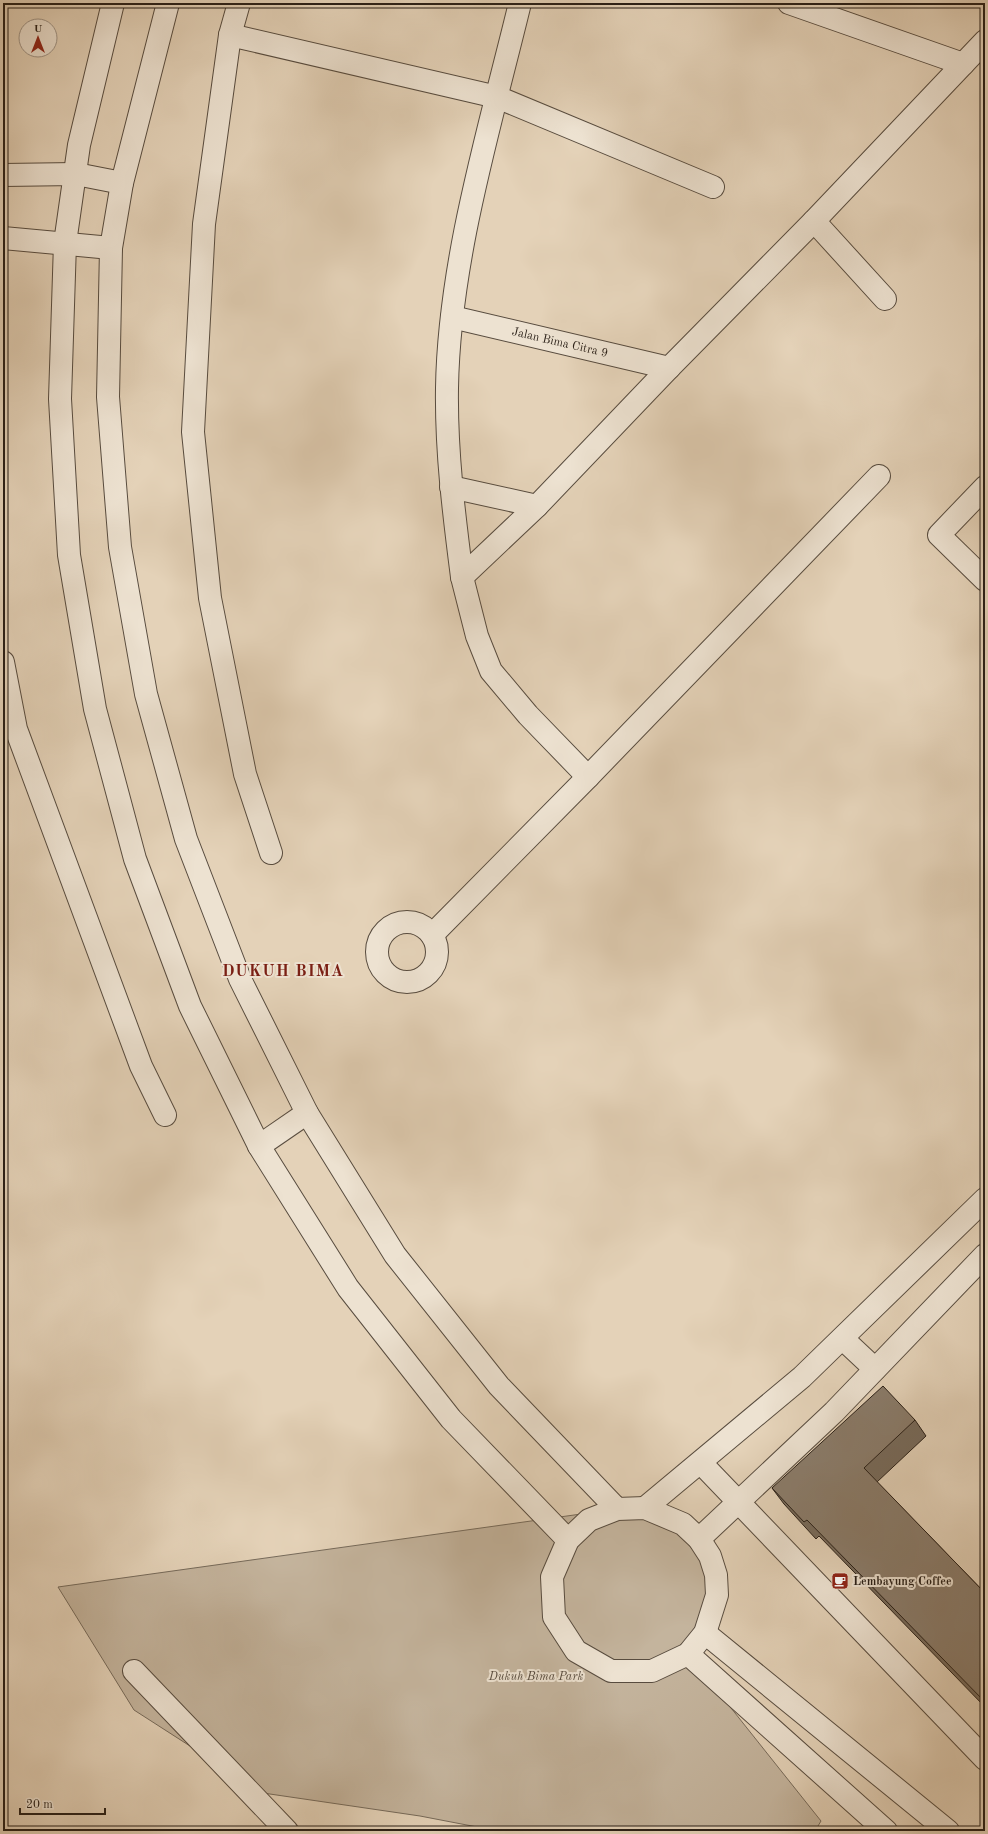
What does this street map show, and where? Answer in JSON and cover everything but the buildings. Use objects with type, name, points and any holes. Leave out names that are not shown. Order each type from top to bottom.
[{"type":"street","points":[[113,3],[79,145],[65,243],[60,399],[70,555],[95,709],[138,867],[190,1006],[259,1146],[348,1288],[451,1420],[568,1540]]},
{"type":"street","points":[[168,3],[122,183],[111,248],[108,397],[120,547],[146,694],[189,846],[240,979],[306,1113],[395,1255],[499,1386],[617,1509]]},
{"type":"street","points":[[239,3],[230,35],[204,224],[193,432],[210,598],[245,774],[271,853]]},
{"type":"street","points":[[520,3],[464,238],[452,317],[447,388],[451,487],[462,577],[477,636],[491,672],[528,715],[588,777]]},
{"type":"street","points":[[789,3],[963,64]]},
{"type":"street","points":[[230,35],[497,97],[713,187]]},
{"type":"street","points":[[462,577],[537,506],[668,368],[814,221],[985,41]]},
{"type":"street","points":[[3,175],[76,174],[122,183]]},
{"type":"street","points":[[814,221],[885,299]]},
{"type":"street","points":[[3,238],[111,248]]},
{"type":"street","name":"Jalan Bima Citra 9","points":[[452,317],[668,368]]},
{"type":"street","points":[[432,935],[588,777],[879,476]]},
{"type":"street","points":[[451,487],[537,506]]},
{"type":"street","points":[[985,487],[939,535],[985,580]]},
{"type":"street","points":[[3,662],[10,730],[141,1066],[165,1115]]},
{"type":"street","points":[[259,1146],[306,1113]]},
{"type":"street","points":[[645,1508],[701,1463],[802,1377],[843,1339],[985,1198]]},
{"type":"street","points":[[699,1539],[834,1412],[985,1255]]},
{"type":"street","points":[[843,1339],[875,1369]]},
{"type":"street","points":[[701,1463],[985,1759]]},
{"type":"street","points":[[645,1508],[683,1524],[699,1539],[710,1556],[716,1575],[717,1595],[705,1633],[688,1654],[652,1672],[612,1670],[576,1651],[554,1617],[552,1577],[568,1540],[589,1520],[617,1509],[645,1508]]},
{"type":"street","points":[[705,1633],[948,1831]]},
{"type":"street","points":[[688,1654],[886,1831]]},
{"type":"street","points":[[134,1671],[287,1831]]},
{"type":"green space","name":"Dukuh Bima Park","points":[[617,1509],[683,1524],[717,1595],[688,1654],[821,1821],[815,1831],[498,1831],[420,1816],[263,1793],[134,1710],[58,1587]]},
{"type":"place","name":"Lembayung Coffee","points":[[840,1581]]},
{"type":"district","name":"DUKUH BIMA","points":[[283,970]]}]
